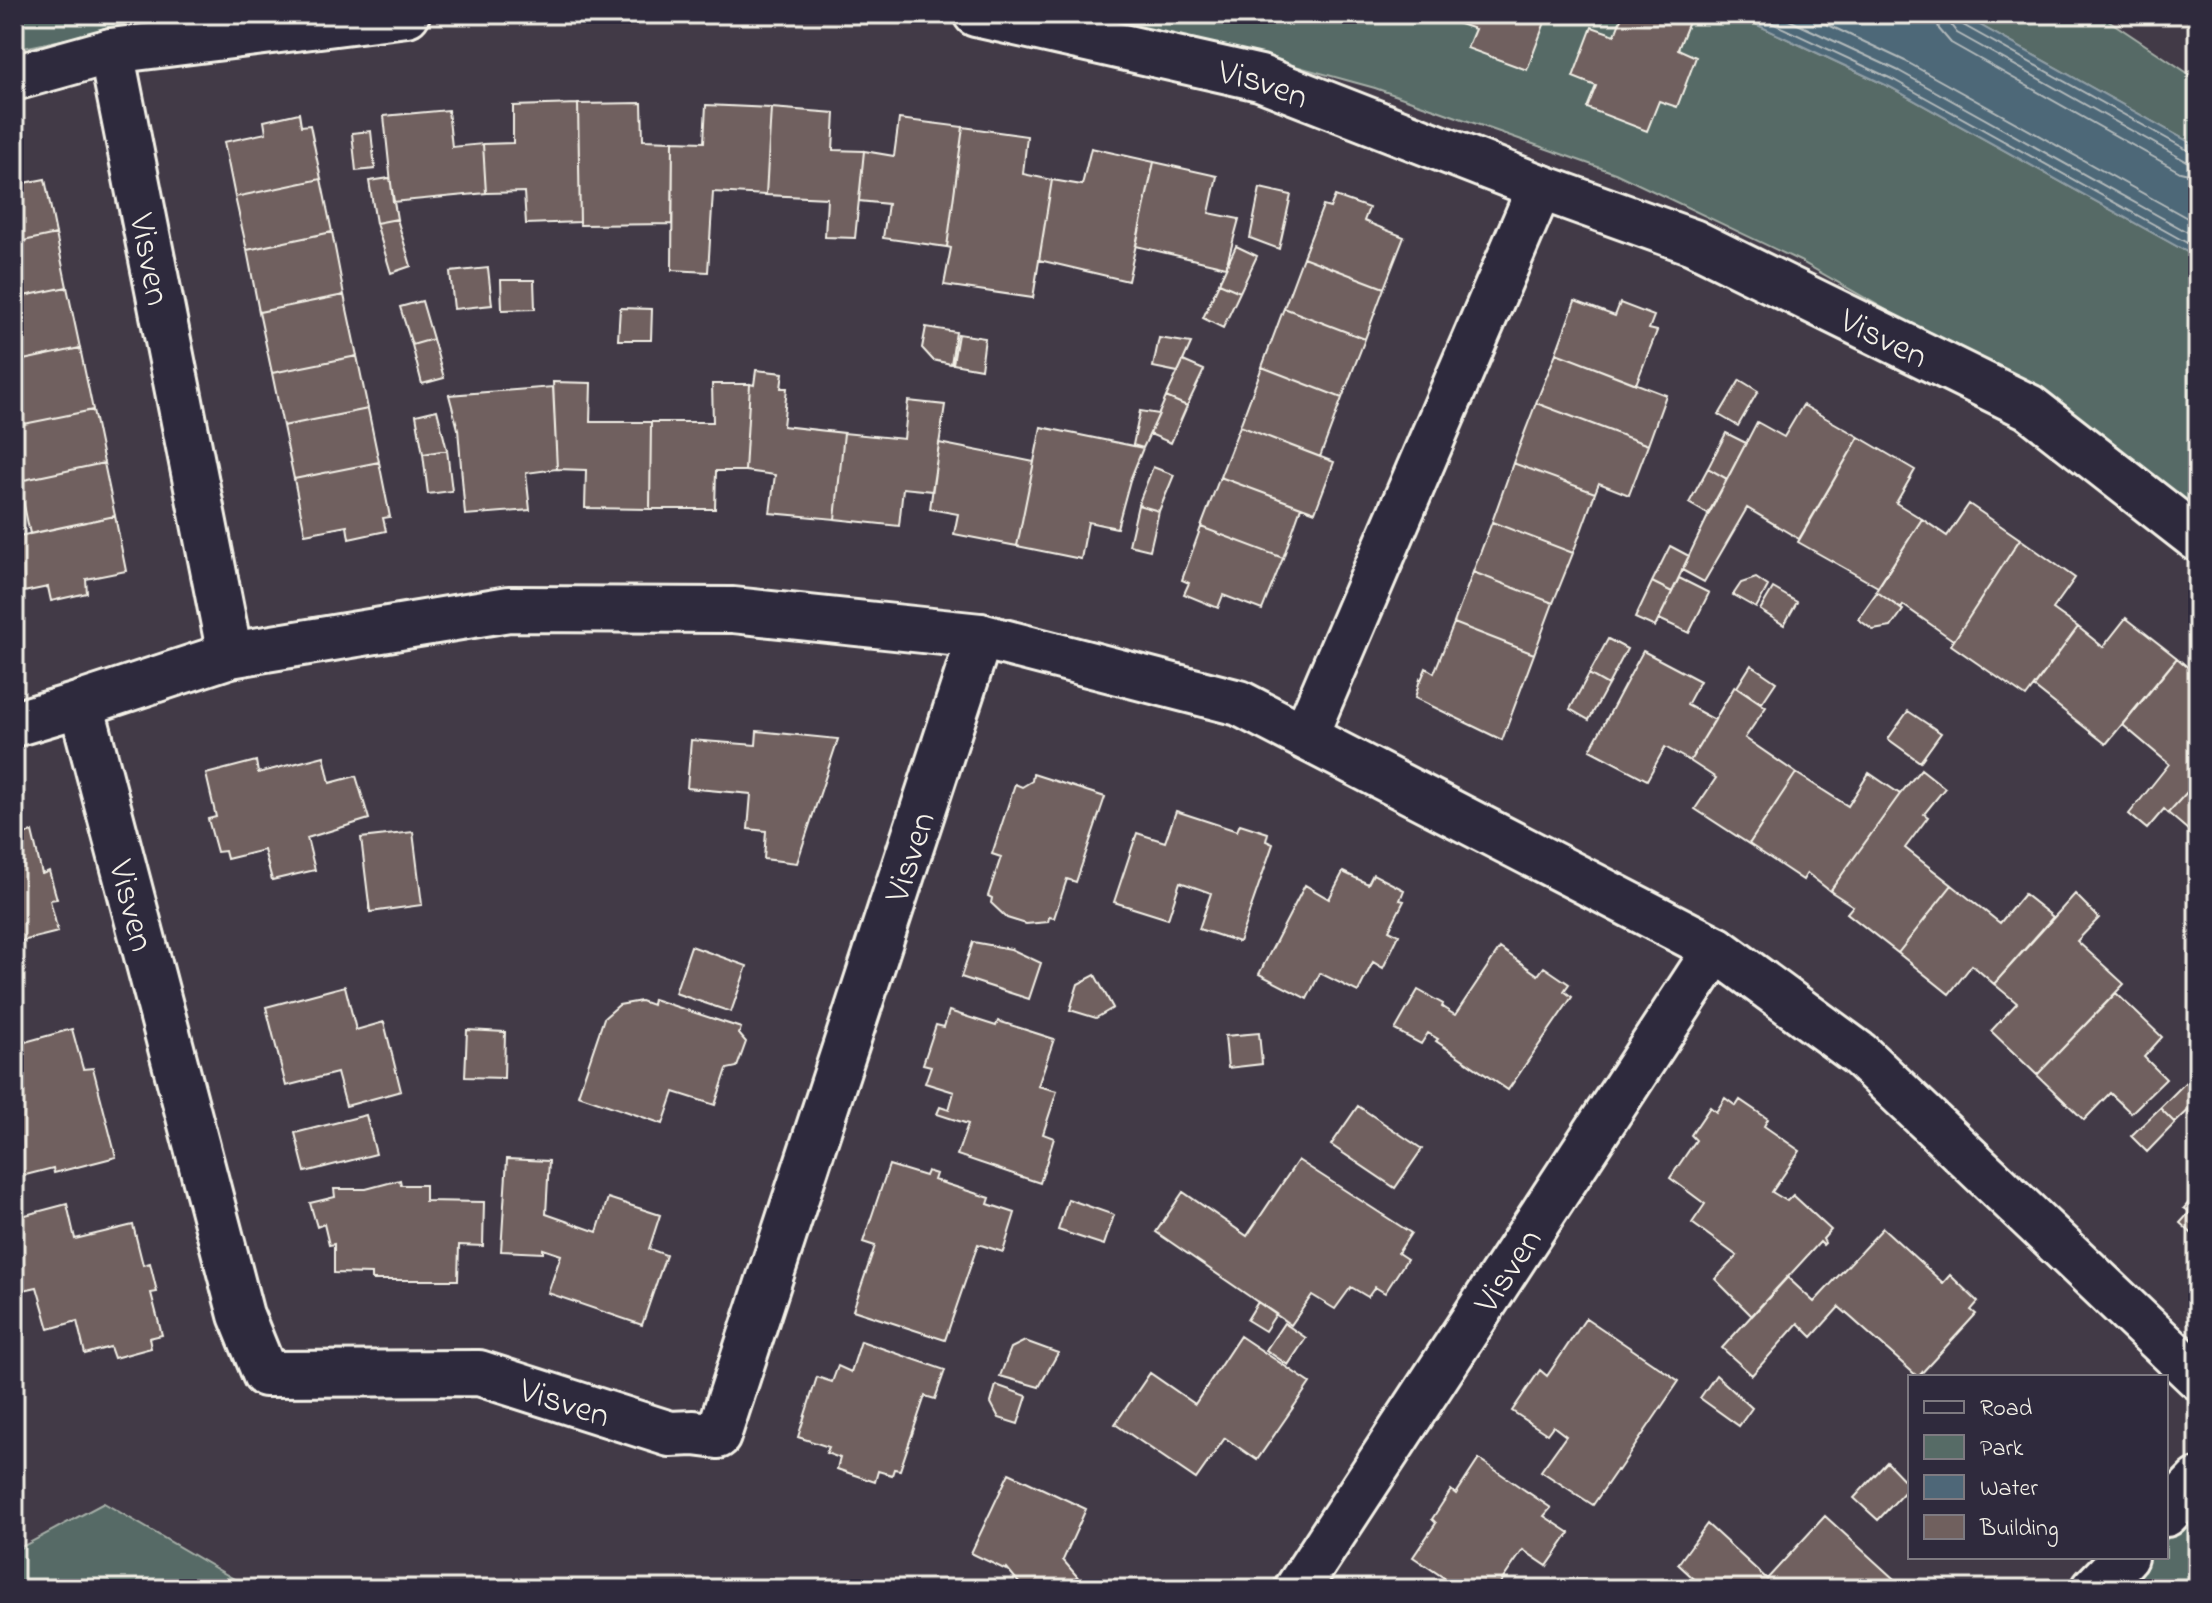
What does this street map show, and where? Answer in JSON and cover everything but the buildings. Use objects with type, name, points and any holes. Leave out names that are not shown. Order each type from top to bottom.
[{"type":"street","points":[[14,78],[111,51],[407,14]]},
{"type":"street","name":"Visven","points":[[976,14],[1260,78],[1540,187],[1693,242],[2029,407],[2198,539]]},
{"type":"street","name":"Visven","points":[[111,51],[230,655]]},
{"type":"street","points":[[1305,736],[1540,187]]},
{"type":"street","points":[[14,724],[230,655],[509,609],[733,610],[980,636],[1239,703],[1716,949],[1859,1054],[2198,1377]]},
{"type":"street","name":"Visven","points":[[81,704],[241,1315],[265,1374],[479,1373],[670,1434],[718,1436],[980,636]]},
{"type":"street","name":"Visven","points":[[1297,1589],[1716,949]]},
{"type":"street","points":[[2168,1512],[2198,1481]]},
{"type":"street","points":[[2094,1589],[2123,1559]]},
{"type":"green space","points":[[14,14],[185,14],[14,50]]},
{"type":"green space","points":[[1074,14],[1734,14],[1890,87],[2198,258],[2198,515],[1997,373],[1800,261],[1615,173],[1375,88],[1277,61]]},
{"type":"green space","points":[[1960,14],[2099,14],[2198,80],[2198,147]]},
{"type":"green space","points":[[104,1503],[251,1589],[14,1589],[14,1551]]},
{"type":"green space","points":[[2198,1506],[2198,1589],[2121,1589],[2148,1559],[2168,1559],[2168,1538]]},
{"type":"water","points":[[1734,14],[1960,14],[2198,147],[2198,258],[1890,87]]}]
